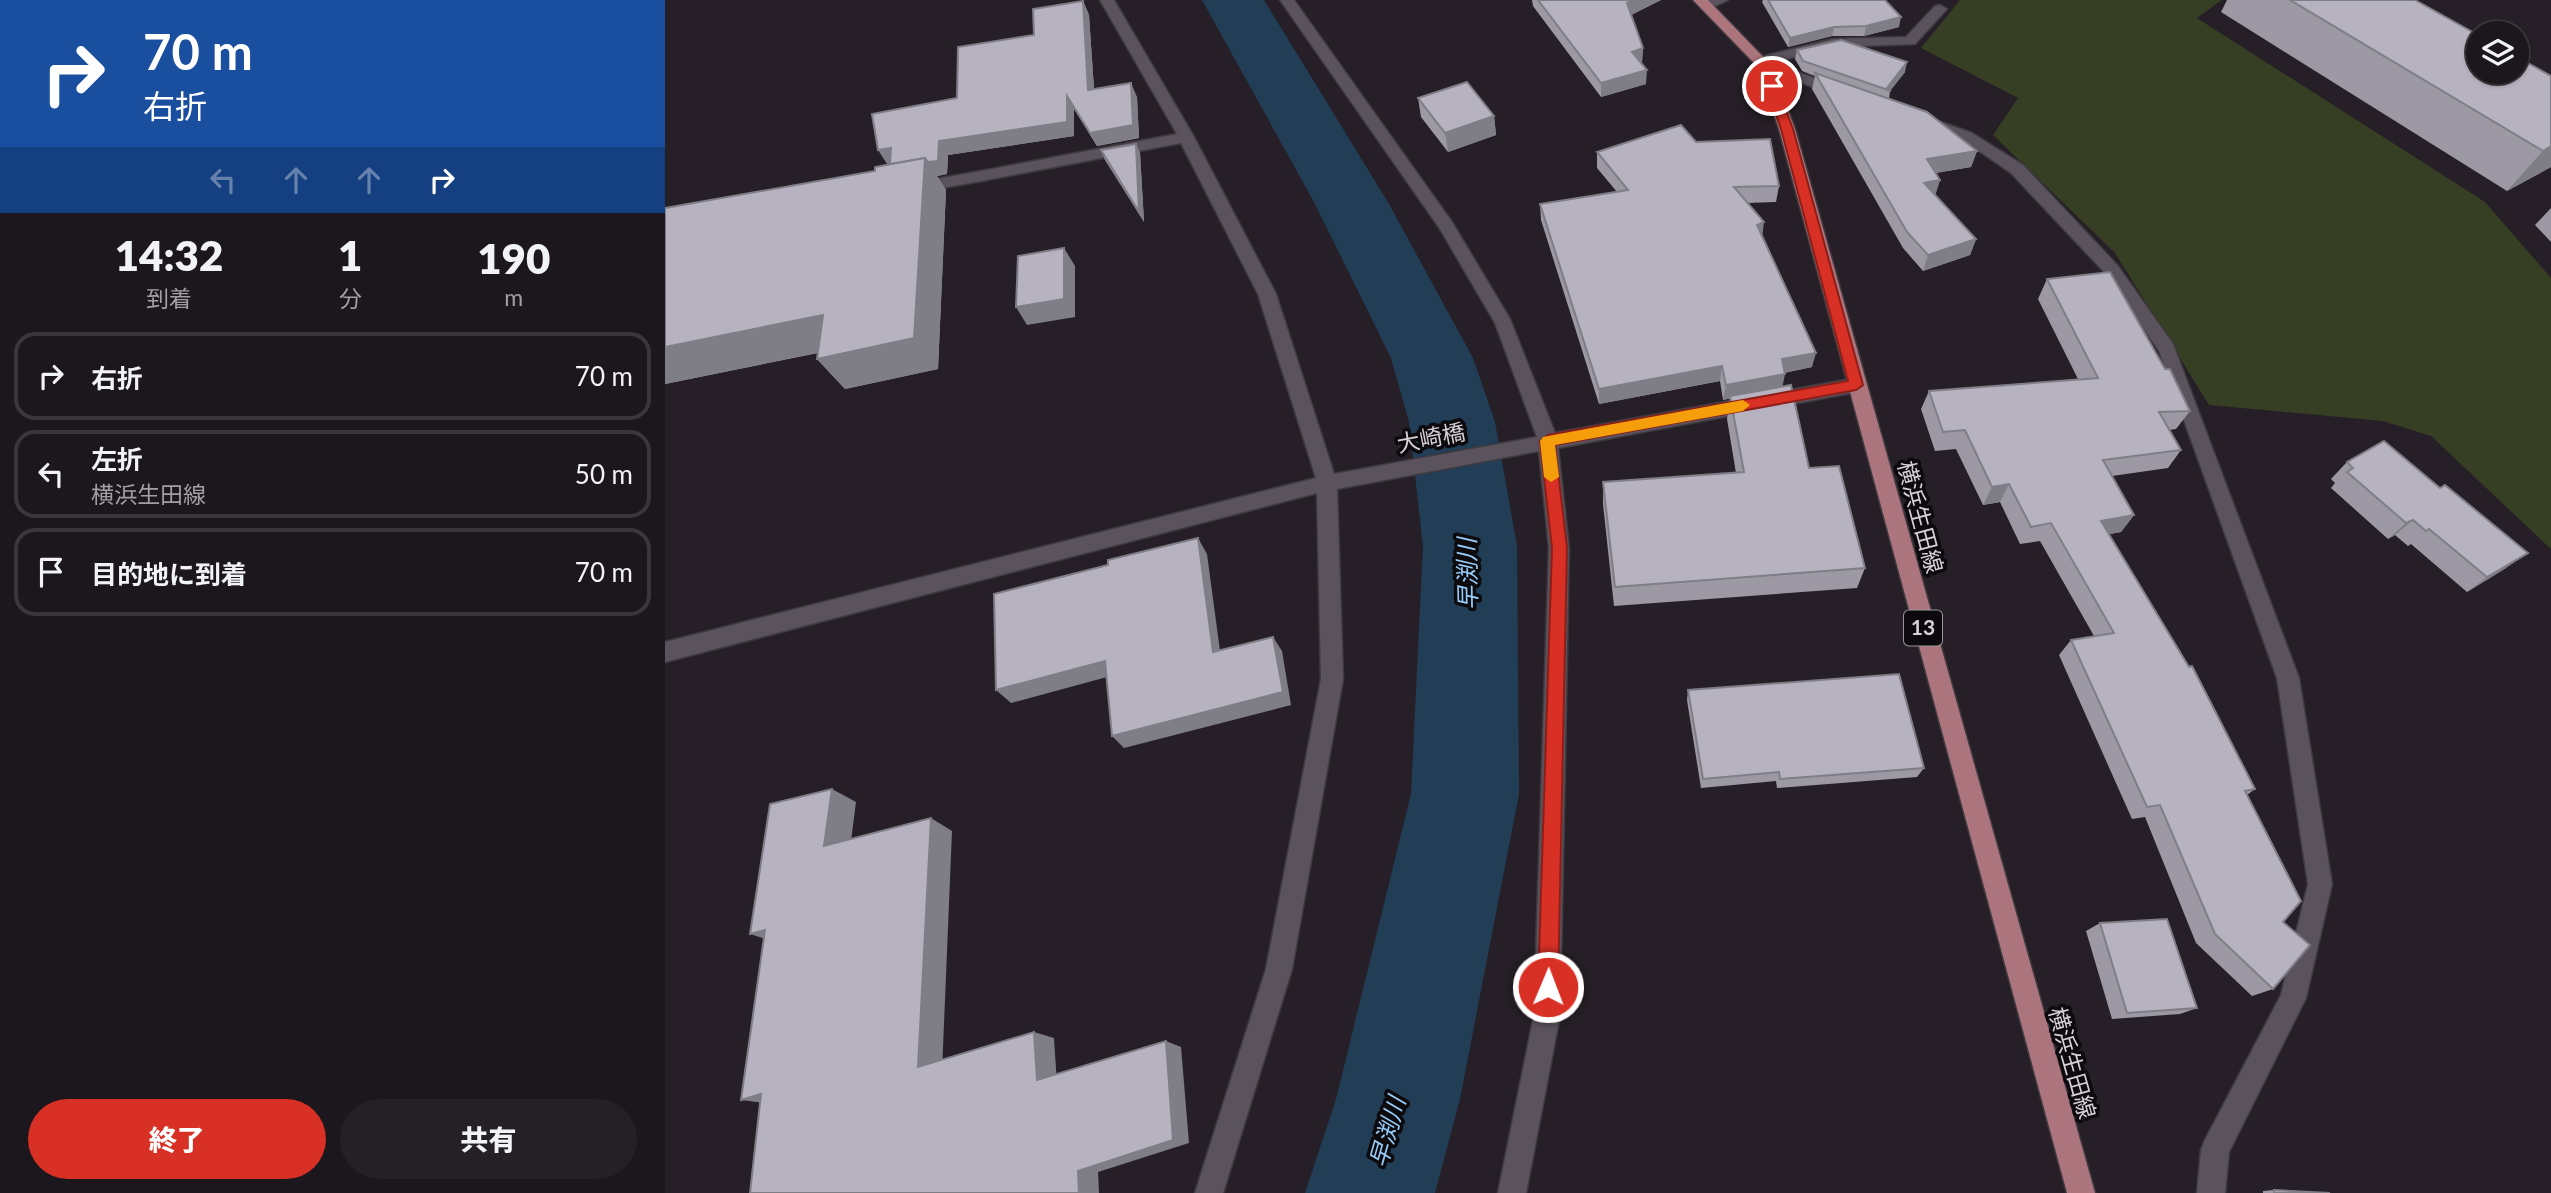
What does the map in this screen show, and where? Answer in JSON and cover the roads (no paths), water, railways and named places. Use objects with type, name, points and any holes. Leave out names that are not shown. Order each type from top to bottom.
[{"type":"main road","name":"横浜生田線","points":[[1703,3],[1762,63],[1787,129],[2081,1193]]},
{"type":"street","points":[[1107,0],[1186,137],[1267,294],[1335,482],[1332,679],[1279,969],[1209,1193]]},
{"type":"street","points":[[1287,0],[1446,226],[1504,323],[1539,443],[1559,548],[1547,1015],[1512,1193]]},
{"type":"street","points":[[1703,3],[1721,0]]},
{"type":"street","points":[[1762,63],[1833,43],[1910,41],[1940,9]]},
{"type":"street","points":[[1762,63],[1865,100]]},
{"type":"street","points":[[1904,114],[1967,136],[2017,169],[2112,270],[2167,349],[2288,678],[2320,884],[2293,998],[2215,1150],[2211,1193]]},
{"type":"street","points":[[899,191],[1186,137]]},
{"type":"street","name":"大崎橋","points":[[665,652],[1335,482],[1856,385]]},
{"type":"waterway","name":"早渕川","points":[[1233,0],[1352,204],[1432,358],[1452,422],[1470,546],[1465,794],[1398,1099],[1370,1193]]}]
